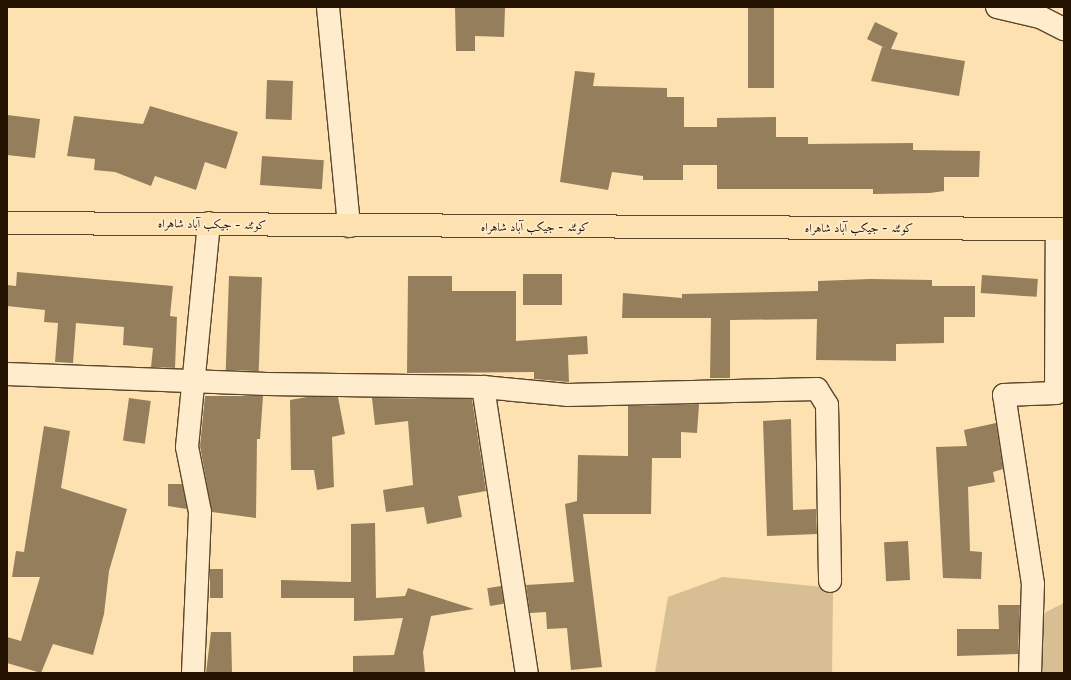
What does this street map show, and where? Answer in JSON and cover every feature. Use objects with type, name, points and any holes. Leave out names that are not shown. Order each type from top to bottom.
[{"type":"highway","name":"کوئٹہ - جیکب آباد شاہراہ","points":[[7,223],[1060,229]]},
{"type":"street","points":[[328,7],[349,226]]},
{"type":"street","points":[[997,7],[1040,17],[1064,29]]},
{"type":"street","points":[[192,673],[200,512],[188,447],[196,382],[209,223]]},
{"type":"street","points":[[1030,673],[1033,584],[1004,395],[1056,393],[1060,229]]},
{"type":"street","points":[[7,374],[196,382],[483,387],[567,395],[817,389],[827,405],[830,581]]},
{"type":"street","points":[[483,387],[527,673]]},
{"type":"shaded area","points":[[723,577],[823,587],[833,593],[832,673],[655,673],[668,597]]},
{"type":"shaded area","points":[[1064,603],[1064,673],[1039,673],[1040,615]]},
{"type":"building","points":[[455,7],[505,8],[504,37],[475,36],[475,51],[456,51]]},
{"type":"building","points":[[748,7],[774,7],[774,88],[748,88]]},
{"type":"building","points":[[875,22],[898,33],[891,49],[965,61],[959,96],[871,81],[882,47],[885,48],[867,39]]},
{"type":"building","points":[[575,71],[595,73],[593,86],[667,88],[667,97],[684,97],[684,127],[717,127],[717,118],[776,117],[776,137],[808,137],[808,144],[913,143],[913,150],[980,151],[979,177],[944,177],[944,191],[930,193],[873,194],[873,189],[717,189],[717,165],[683,165],[683,180],[643,180],[643,176],[612,172],[608,190],[560,182]]},
{"type":"building","points":[[267,80],[293,81],[292,120],[266,119]]},
{"type":"building","points":[[150,106],[238,132],[226,169],[205,162],[196,190],[155,176],[151,186],[115,172],[94,170],[95,159],[67,156],[74,116],[143,124]]},
{"type":"building","points":[[7,115],[40,119],[35,158],[7,155]]},
{"type":"building","points":[[262,156],[324,160],[322,189],[260,185]]},
{"type":"building","points":[[17,272],[173,286],[170,316],[177,317],[175,368],[151,367],[153,348],[123,345],[124,327],[76,323],[73,363],[55,362],[58,323],[44,322],[45,310],[7,306],[7,285],[16,286]]},
{"type":"building","points":[[523,274],[562,274],[562,305],[523,305]]},
{"type":"building","points":[[982,275],[1038,279],[1037,297],[981,293]]},
{"type":"building","points":[[229,276],[262,277],[259,371],[226,370]]},
{"type":"building","points":[[408,276],[452,276],[452,291],[516,291],[516,341],[587,336],[588,354],[568,355],[569,382],[534,379],[534,372],[407,373]]},
{"type":"building","points":[[870,279],[932,280],[932,286],[975,286],[975,317],[944,317],[944,343],[896,344],[896,361],[816,360],[817,319],[730,320],[730,378],[710,378],[711,318],[622,318],[623,293],[682,298],[682,294],[818,291],[818,281]]},
{"type":"building","points":[[205,396],[263,396],[260,439],[257,439],[256,518],[212,512],[200,446]]},
{"type":"building","points":[[307,397],[338,397],[345,434],[332,437],[334,487],[317,490],[314,470],[291,470],[290,400]]},
{"type":"building","points":[[129,398],[151,401],[145,444],[123,441]]},
{"type":"building","points":[[372,398],[472,399],[486,491],[458,496],[462,517],[427,524],[424,507],[386,512],[383,490],[413,485],[408,421],[375,425]]},
{"type":"building","points":[[699,404],[697,433],[681,432],[681,458],[652,458],[651,514],[583,514],[602,667],[571,670],[567,628],[547,629],[546,612],[530,613],[526,585],[574,582],[565,504],[577,501],[578,455],[628,456],[628,406]]},
{"type":"building","points":[[791,419],[793,510],[816,509],[817,534],[767,536],[763,421]]},
{"type":"building","points":[[996,423],[1003,469],[993,472],[995,482],[968,487],[970,551],[982,552],[981,579],[943,578],[936,447],[967,446],[964,430]]},
{"type":"building","points":[[44,426],[70,431],[61,488],[127,509],[109,571],[104,614],[93,655],[53,644],[41,673],[7,663],[7,637],[21,641],[40,577],[12,577],[16,551],[24,552]]},
{"type":"building","points":[[168,484],[182,484],[187,509],[168,506]]},
{"type":"building","points":[[375,523],[376,598],[405,596],[408,588],[474,609],[431,616],[423,652],[425,673],[353,673],[353,656],[394,655],[403,618],[354,621],[354,598],[281,598],[281,580],[351,582],[351,524]]},
{"type":"building","points":[[908,541],[910,580],[886,581],[884,542]]},
{"type":"building","points":[[210,569],[223,569],[223,598],[210,598]]},
{"type":"building","points":[[501,586],[504,604],[490,606],[487,588]]},
{"type":"building","points":[[998,605],[1020,605],[1018,654],[957,656],[957,629],[999,629]]},
{"type":"building","points":[[211,632],[231,632],[232,673],[206,673]]}]
